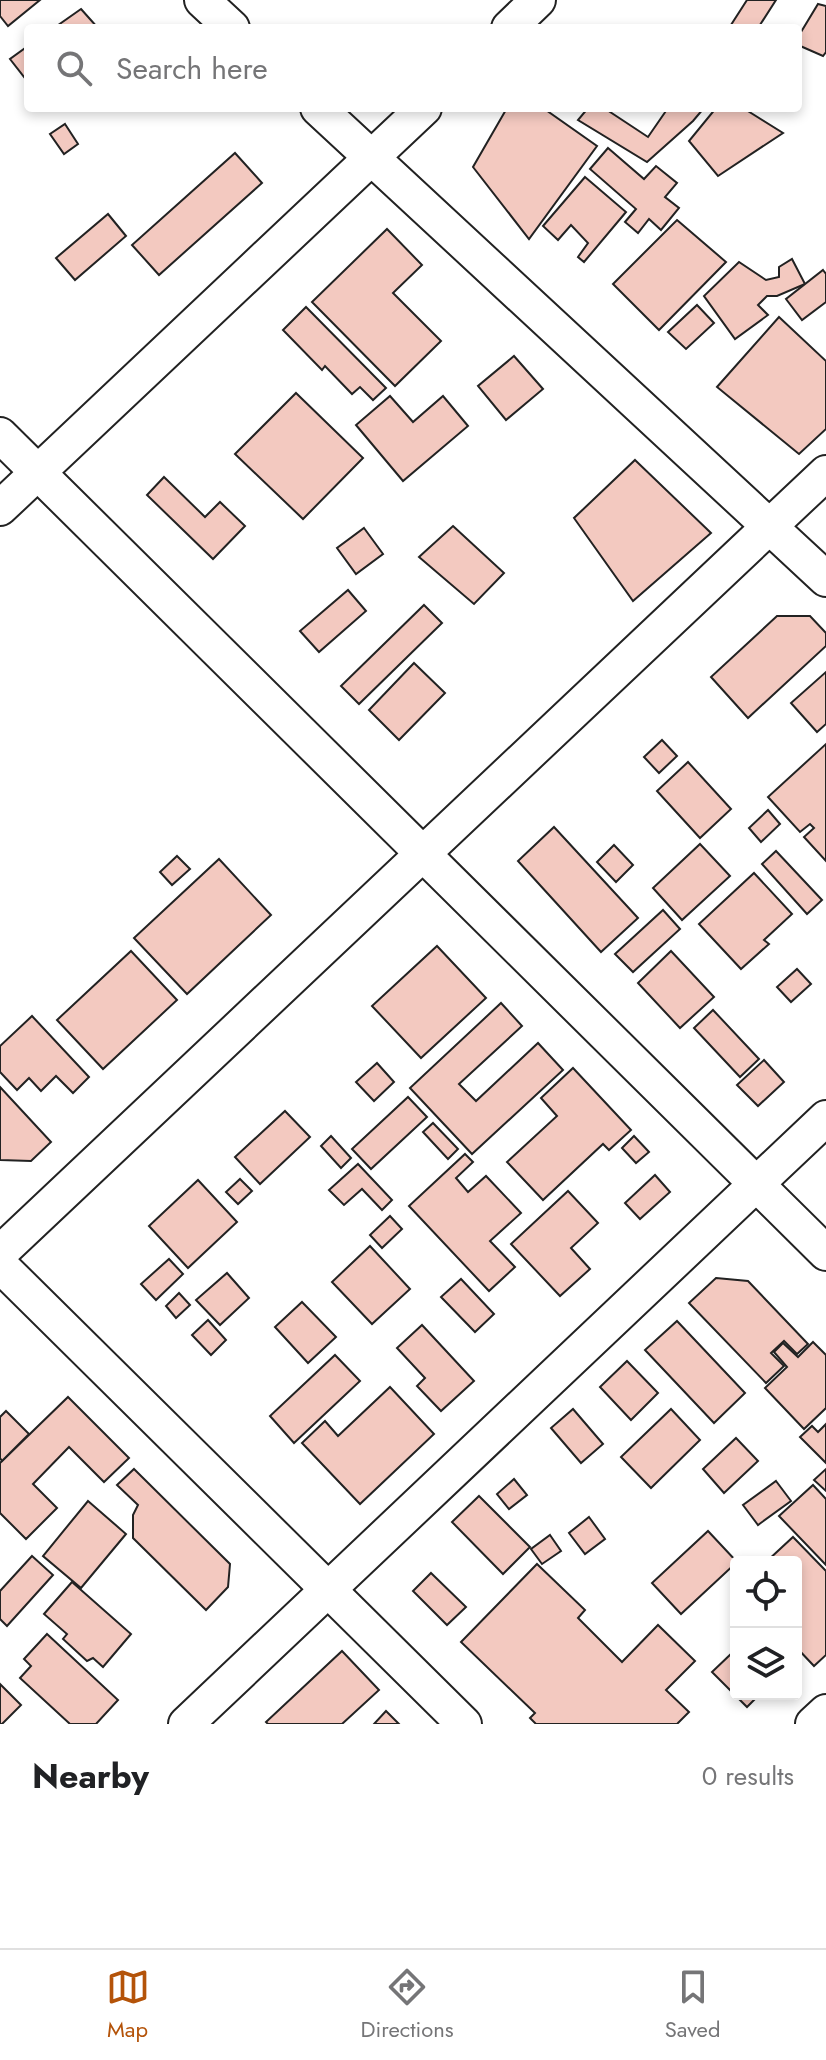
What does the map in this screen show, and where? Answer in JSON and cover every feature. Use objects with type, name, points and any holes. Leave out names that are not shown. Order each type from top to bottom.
[{"type":"street","points":[[202,0],[228,24]]},
{"type":"street","points":[[513,24],[538,0]]},
{"type":"street","points":[[322,112],[826,579]]},
{"type":"street","points":[[0,508],[420,112]]},
{"type":"street","points":[[0,435],[826,1253]]},
{"type":"street","points":[[0,1253],[826,473]]},
{"type":"street","points":[[186,1724],[826,1118]]},
{"type":"street","points":[[0,1265],[464,1724]]},
{"type":"street","points":[[813,1724],[826,1712]]},
{"type":"building","points":[[0,0],[40,0],[8,26],[0,16]]},
{"type":"building","points":[[747,0],[776,0],[761,24],[732,24]]},
{"type":"building","points":[[818,4],[826,6],[826,52],[823,56],[802,47],[802,30]]},
{"type":"building","points":[[81,9],[94,24],[60,24]]},
{"type":"building","points":[[24,49],[24,77],[10,59]]},
{"type":"building","points":[[505,112],[549,112],[597,146],[529,239],[473,167]]},
{"type":"building","points":[[585,112],[610,112],[648,137],[665,112],[701,112],[647,162],[578,120]]},
{"type":"building","points":[[713,112],[749,112],[783,133],[718,176],[689,141]]},
{"type":"building","points":[[65,124],[78,144],[64,154],[50,134]]},
{"type":"building","points":[[608,148],[644,179],[656,166],[677,183],[665,197],[679,208],[661,230],[649,219],[638,233],[625,222],[636,209],[590,169]]},
{"type":"building","points":[[235,153],[262,183],[159,275],[132,245]]},
{"type":"building","points":[[585,177],[626,212],[584,262],[578,257],[588,243],[571,225],[558,240],[543,226]]},
{"type":"building","points":[[108,214],[126,236],[75,280],[56,258]]},
{"type":"building","points":[[677,220],[726,262],[659,330],[613,284]]},
{"type":"building","points":[[387,229],[422,265],[393,293],[441,341],[395,386],[312,302]]},
{"type":"building","points":[[792,259],[805,284],[777,296],[767,296],[758,305],[768,315],[735,339],[704,296],[739,262],[766,280],[779,277],[779,267]]},
{"type":"building","points":[[823,270],[826,274],[826,302],[802,320],[786,299]]},
{"type":"building","points":[[697,305],[714,323],[686,349],[668,332]]},
{"type":"building","points":[[306,307],[386,388],[373,400],[360,387],[352,394],[325,366],[322,370],[283,330]]},
{"type":"building","points":[[779,317],[826,361],[826,429],[799,454],[717,387]]},
{"type":"building","points":[[514,356],[543,389],[506,420],[478,386]]},
{"type":"building","points":[[296,393],[363,458],[303,519],[235,454]]},
{"type":"building","points":[[390,396],[413,422],[443,396],[468,426],[403,481],[356,425]]},
{"type":"building","points":[[635,460],[711,533],[633,601],[574,518]]},
{"type":"building","points":[[164,477],[205,517],[220,502],[245,526],[213,559],[147,495]]},
{"type":"building","points":[[453,526],[504,573],[474,604],[419,557]]},
{"type":"building","points":[[364,528],[383,554],[356,574],[337,548]]},
{"type":"building","points":[[348,590],[366,611],[319,652],[300,631]]},
{"type":"building","points":[[424,605],[442,623],[359,704],[341,686]]},
{"type":"building","points":[[777,616],[810,616],[826,633],[826,646],[748,718],[711,677]]},
{"type":"building","points":[[414,663],[445,693],[399,740],[369,710]]},
{"type":"building","points":[[826,672],[826,724],[817,732],[791,703]]},
{"type":"building","points":[[662,740],[677,756],[659,773],[644,757]]},
{"type":"building","points":[[826,744],[826,861],[804,837],[814,828],[810,824],[800,832],[768,797]]},
{"type":"building","points":[[688,762],[731,809],[700,838],[657,791]]},
{"type":"building","points":[[768,810],[780,824],[761,842],[749,828]]},
{"type":"building","points":[[554,827],[638,918],[601,952],[518,861]]},
{"type":"building","points":[[700,844],[730,876],[682,920],[653,888]]},
{"type":"building","points":[[614,845],[633,865],[616,882],[597,862]]},
{"type":"building","points":[[776,851],[822,900],[807,914],[762,864]]},
{"type":"building","points":[[177,856],[190,869],[172,885],[160,872]]},
{"type":"building","points":[[219,859],[271,915],[187,994],[134,938]]},
{"type":"building","points":[[754,873],[792,914],[764,940],[769,944],[741,969],[699,924]]},
{"type":"building","points":[[663,910],[680,929],[633,972],[615,954]]},
{"type":"building","points":[[437,946],[486,998],[421,1058],[372,1006]]},
{"type":"building","points":[[131,951],[177,1000],[103,1069],[57,1020]]},
{"type":"building","points":[[671,951],[714,997],[680,1028],[638,983]]},
{"type":"building","points":[[797,969],[811,984],[791,1002],[777,987]]},
{"type":"building","points":[[501,1003],[522,1026],[459,1084],[476,1101],[538,1043],[563,1070],[472,1154],[410,1088]]},
{"type":"building","points":[[713,1010],[759,1059],[740,1077],[694,1028]]},
{"type":"building","points":[[32,1016],[89,1077],[73,1093],[56,1076],[41,1091],[29,1078],[17,1090],[0,1072],[0,1046]]},
{"type":"building","points":[[764,1060],[784,1082],[758,1106],[737,1085]]},
{"type":"building","points":[[377,1063],[394,1082],[374,1101],[356,1082]]},
{"type":"building","points":[[573,1068],[631,1130],[609,1150],[603,1144],[543,1200],[507,1162],[557,1116],[541,1098]]},
{"type":"building","points":[[0,1087],[51,1142],[31,1161],[0,1160]]},
{"type":"building","points":[[408,1097],[427,1117],[371,1169],[352,1149]]},
{"type":"building","points":[[285,1111],[310,1137],[260,1184],[235,1157]]},
{"type":"building","points":[[433,1123],[458,1149],[448,1159],[423,1132]]},
{"type":"building","points":[[331,1136],[351,1158],[341,1168],[321,1146]]},
{"type":"building","points":[[634,1136],[649,1152],[636,1163],[622,1148]]},
{"type":"building","points":[[465,1154],[473,1162],[456,1178],[468,1192],[486,1176],[521,1213],[490,1241],[515,1267],[489,1291],[409,1206]]},
{"type":"building","points":[[358,1164],[392,1200],[382,1210],[362,1189],[344,1205],[329,1190]]},
{"type":"building","points":[[655,1175],[670,1192],[640,1219],[625,1203]]},
{"type":"building","points":[[240,1179],[252,1191],[238,1204],[226,1192]]},
{"type":"building","points":[[198,1180],[237,1222],[188,1268],[149,1226]]},
{"type":"building","points":[[568,1191],[598,1223],[571,1248],[590,1269],[560,1296],[511,1244]]},
{"type":"building","points":[[390,1216],[402,1229],[382,1248],[370,1235]]},
{"type":"building","points":[[370,1246],[410,1289],[372,1324],[332,1282]]},
{"type":"building","points":[[169,1259],[183,1274],[156,1300],[141,1284]]},
{"type":"building","points":[[227,1273],[249,1298],[220,1325],[196,1300]]},
{"type":"building","points":[[716,1278],[748,1281],[808,1344],[797,1354],[784,1341],[771,1353],[784,1366],[766,1383],[689,1303]]},
{"type":"building","points":[[461,1279],[494,1314],[475,1332],[441,1297]]},
{"type":"building","points":[[179,1293],[190,1305],[176,1318],[166,1306]]},
{"type":"building","points":[[302,1302],[336,1337],[308,1363],[275,1327]]},
{"type":"building","points":[[208,1320],[226,1340],[211,1355],[192,1335]]},
{"type":"building","points":[[677,1321],[745,1393],[714,1423],[645,1350]]},
{"type":"building","points":[[422,1325],[474,1381],[441,1411],[417,1386],[425,1378],[397,1348]]},
{"type":"building","points":[[813,1342],[826,1355],[826,1408],[804,1429],[765,1388],[787,1367],[774,1352],[783,1343],[798,1357]]},
{"type":"building","points":[[335,1355],[360,1381],[294,1443],[270,1416]]},
{"type":"building","points":[[627,1361],[658,1393],[631,1420],[600,1387]]},
{"type":"building","points":[[390,1387],[434,1434],[360,1504],[302,1443],[325,1421],[338,1436]]},
{"type":"building","points":[[68,1397],[129,1458],[104,1482],[69,1447],[33,1484],[57,1508],[26,1539],[0,1513],[0,1463]]},
{"type":"building","points":[[573,1409],[603,1444],[581,1463],[551,1428]]},
{"type":"building","points":[[671,1409],[700,1440],[651,1488],[621,1457]]},
{"type":"building","points":[[6,1411],[29,1434],[2,1461],[0,1417]]},
{"type":"building","points":[[826,1424],[826,1463],[800,1437],[812,1426],[818,1432]]},
{"type":"building","points":[[736,1438],[758,1461],[724,1493],[703,1469]]},
{"type":"building","points":[[134,1469],[230,1564],[228,1587],[206,1610],[133,1538],[133,1515],[138,1505],[117,1485]]},
{"type":"building","points":[[826,1469],[826,1491],[814,1480]]},
{"type":"building","points":[[514,1479],[527,1495],[509,1509],[497,1494]]},
{"type":"building","points":[[776,1481],[791,1501],[758,1525],[743,1505]]},
{"type":"building","points":[[813,1485],[826,1499],[826,1565],[779,1516]]},
{"type":"building","points":[[479,1496],[530,1547],[503,1574],[452,1522]]},
{"type":"building","points":[[88,1501],[126,1534],[81,1588],[43,1556]]},
{"type":"building","points":[[589,1517],[605,1539],[585,1554],[569,1533]]},
{"type":"building","points":[[708,1531],[731,1556],[730,1568],[681,1614],[652,1583]]},
{"type":"building","points":[[550,1535],[561,1551],[542,1564],[531,1549]]},
{"type":"building","points":[[793,1537],[826,1571],[826,1655],[814,1666],[802,1653],[802,1556],[772,1556]]},
{"type":"building","points":[[32,1556],[53,1575],[7,1626],[0,1619],[0,1591]]},
{"type":"building","points":[[537,1564],[585,1610],[578,1618],[622,1662],[658,1625],[695,1661],[666,1690],[689,1712],[677,1724],[536,1724],[530,1718],[535,1713],[461,1642]]},
{"type":"building","points":[[431,1573],[466,1607],[447,1625],[413,1591]]},
{"type":"building","points":[[72,1582],[131,1634],[103,1667],[93,1658],[87,1661],[63,1639],[67,1634],[44,1614]]},
{"type":"building","points":[[47,1634],[118,1700],[96,1724],[70,1724],[20,1678],[31,1666],[24,1659]]},
{"type":"building","points":[[342,1651],[379,1690],[342,1724],[266,1722]]},
{"type":"building","points":[[730,1655],[730,1690],[712,1672]]},
{"type":"building","points":[[0,1684],[21,1705],[2,1724],[0,1724]]},
{"type":"building","points":[[740,1700],[754,1700],[747,1707]]},
{"type":"building","points":[[386,1711],[399,1724],[374,1724]]}]
